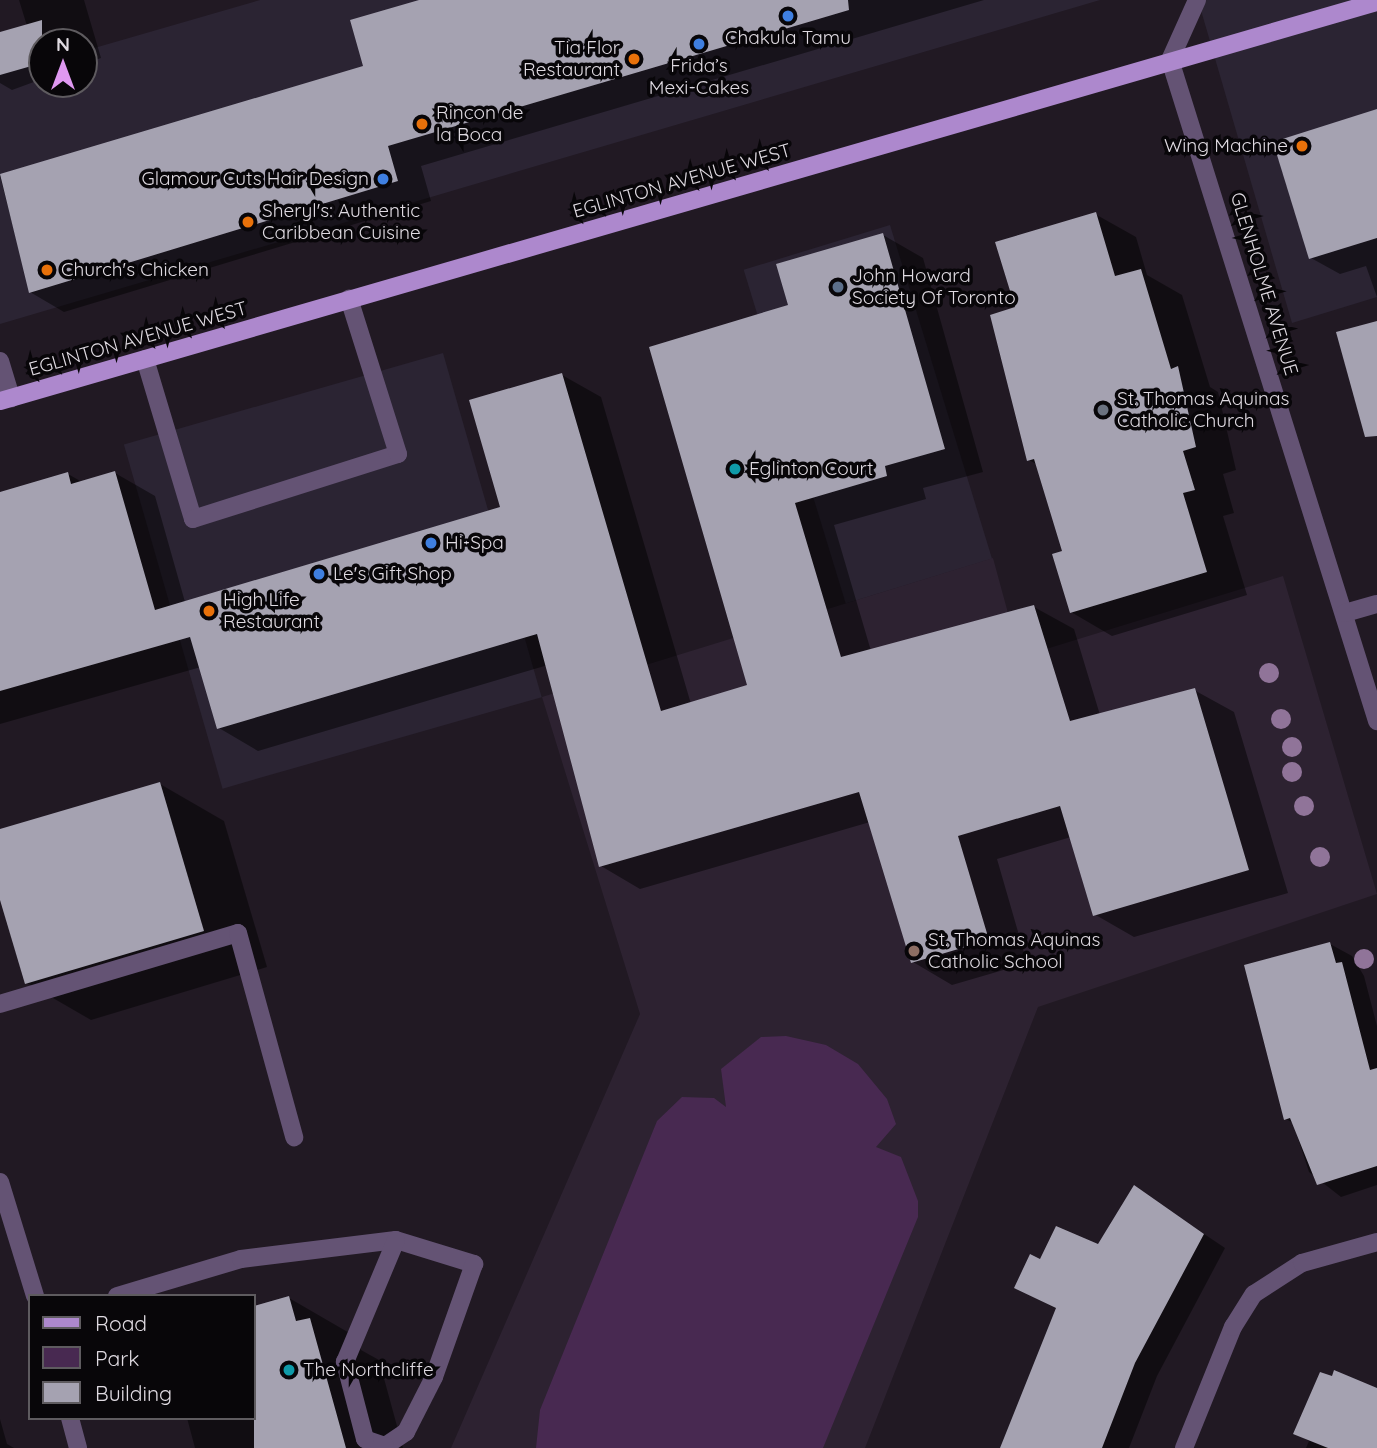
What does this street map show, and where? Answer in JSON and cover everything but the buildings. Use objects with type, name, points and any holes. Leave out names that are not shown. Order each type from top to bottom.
[{"type":"main road","name":"EGLINTON AVENUE WEST","points":[[5,400],[1377,2]]},
{"type":"street","points":[[1170,60],[1197,0]]},
{"type":"street","name":"GLENHOLME AVENUE","points":[[1170,60],[1377,721]]},
{"type":"street","points":[[145,359],[193,519],[398,454],[349,299]]},
{"type":"street","points":[[0,361],[5,400]]},
{"type":"street","points":[[1345,613],[1377,604]]},
{"type":"street","points":[[0,1004],[238,933],[294,1137]]},
{"type":"street","points":[[0,1182],[33,1294]]},
{"type":"street","points":[[124,1294],[242,1259],[396,1240],[474,1264],[434,1377],[406,1432],[386,1447],[365,1438],[345,1362],[396,1240]]},
{"type":"street","points":[[1184,1448],[1233,1327],[1254,1294],[1302,1263],[1377,1241]]},
{"type":"street","points":[[70,1420],[78,1448]]},
{"type":"shaded area","points":[[260,0],[1100,0],[0,324],[0,75],[28,67],[28,98],[98,98],[98,47]]},
{"type":"shaded area","points":[[1198,0],[1377,0],[1377,297],[1292,323]]},
{"type":"shaded area","points":[[890,225],[992,559],[846,603],[744,270]]},
{"type":"shaded area","points":[[443,353],[542,697],[223,789],[124,445]]},
{"type":"shaded area","name":"St. Thomas Aquinas Catholic School","points":[[993,558],[1020,657],[1283,576],[1377,894],[1038,1007],[865,1448],[451,1448],[640,1014],[542,697]]},
{"type":"green space","points":[[786,1036],[826,1045],[858,1064],[887,1099],[896,1124],[876,1147],[901,1157],[918,1201],[918,1217],[823,1448],[536,1448],[540,1410],[657,1121],[682,1097],[714,1098],[726,1107],[721,1069],[761,1037]]},
{"type":"place","name":"Chakula Tamu","points":[[788,16]]},
{"type":"place","name":"Frida’s Mexi-Cakes","points":[[699,44]]},
{"type":"place","name":"Tia Flor Restaurant","points":[[634,59]]},
{"type":"place","name":"Rincon de la Boca","points":[[422,124]]},
{"type":"place","name":"Wing Machine","points":[[1302,146]]},
{"type":"place","name":"Glamour Cuts Hair Design","points":[[383,179]]},
{"type":"place","name":"Sheryl's: Authentic Caribbean Cuisine","points":[[248,222]]},
{"type":"place","name":"Church's Chicken","points":[[47,270]]},
{"type":"place","name":"John Howard Society Of Toronto","points":[[838,287]]},
{"type":"place","name":"St. Thomas Aquinas Catholic Church","points":[[1103,410]]},
{"type":"place","name":"Eglinton Court","points":[[735,469]]},
{"type":"place","name":"Hi-Spa","points":[[431,543]]},
{"type":"place","name":"Le's Gift Shop","points":[[319,574]]},
{"type":"place","name":"High Life Restaurant","points":[[209,611]]},
{"type":"place","name":"St. Thomas Aquinas Catholic School","points":[[914,951]]},
{"type":"place","name":"The Northcliffe","points":[[289,1370]]}]
